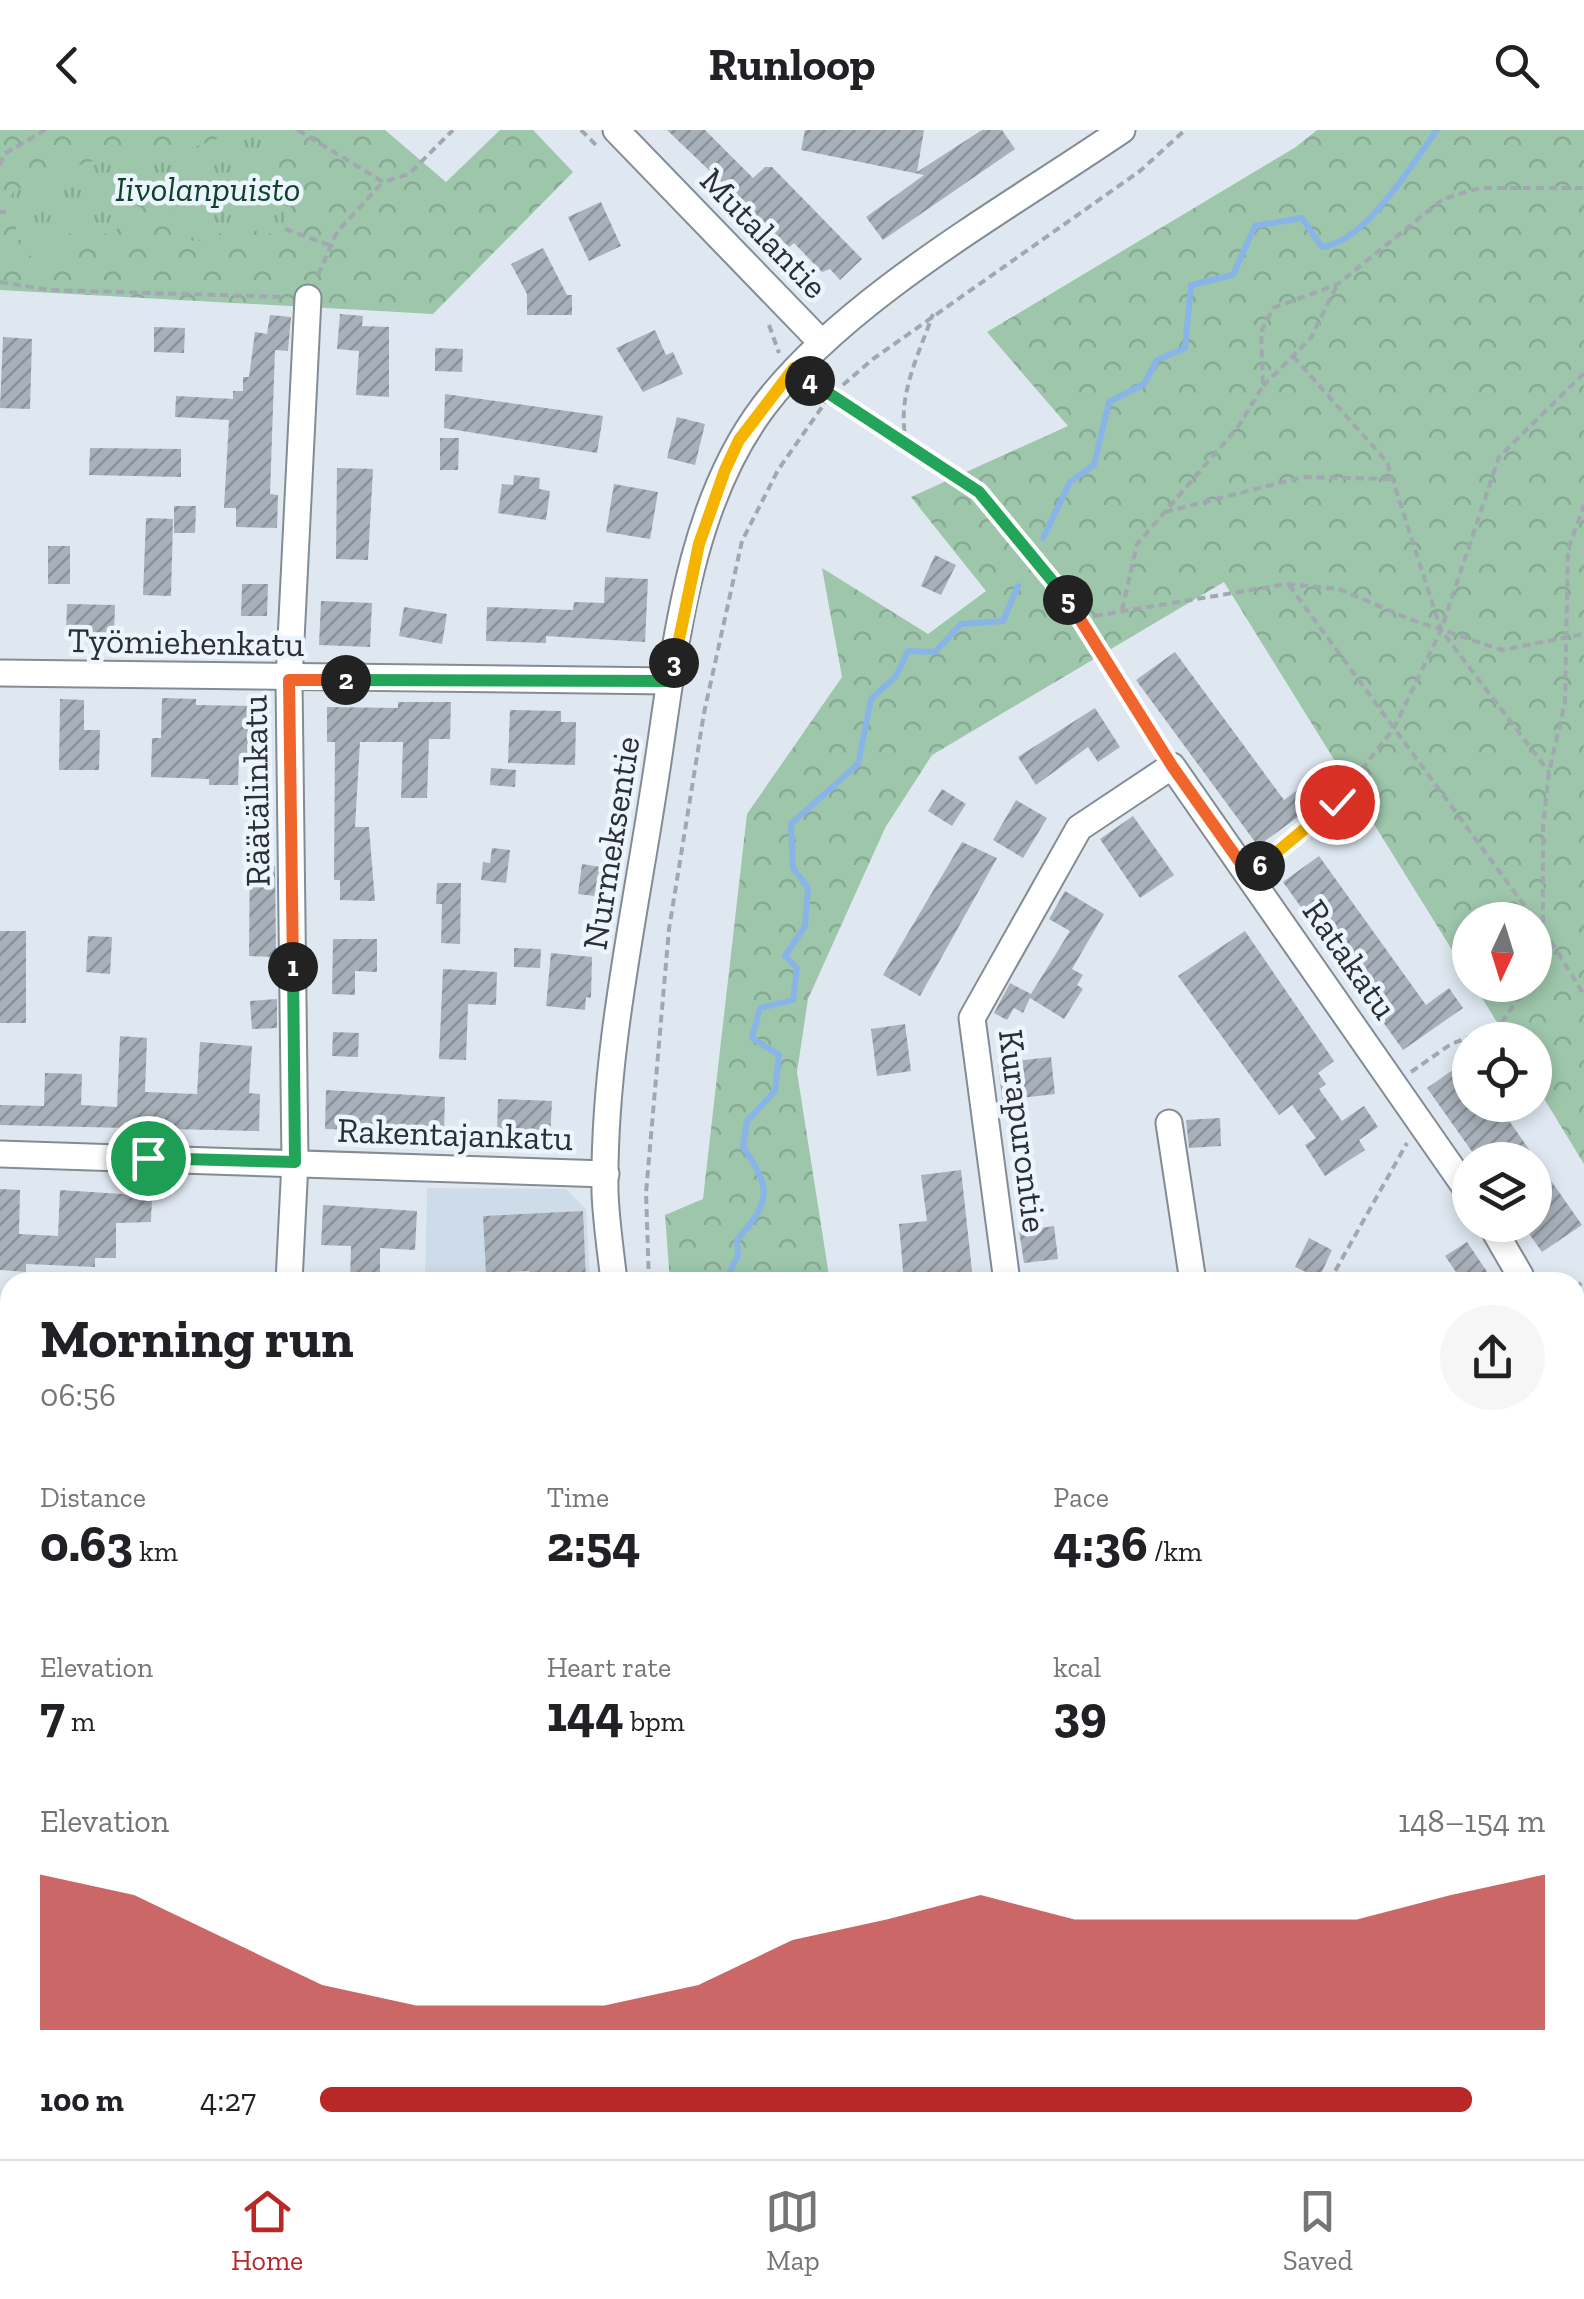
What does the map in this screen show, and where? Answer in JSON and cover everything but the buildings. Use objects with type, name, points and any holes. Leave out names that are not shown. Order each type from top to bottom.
[{"type":"street","name":"Mutalantie","points":[[616,130],[821,342]]},
{"type":"street","name":"Nurmeksentie","points":[[613,1272],[606,1174],[614,1062],[670,681],[699,544],[725,470],[739,440],[794,368],[821,342],[882,294],[1122,130]]},
{"type":"street","name":"Räätälinkatu","points":[[290,1272],[295,1162],[289,680],[308,298]]},
{"type":"street","name":"Työmiehenkatu","points":[[0,673],[289,680],[670,681]]},
{"type":"street","name":"Ratakatu","points":[[1172,766],[1452,1167]]},
{"type":"street","name":"Kurapurontie","points":[[1006,1272],[972,1018],[1079,828],[1172,766]]},
{"type":"street","points":[[1169,1123],[1191,1272]]},
{"type":"street","name":"Rakentajankatu","points":[[0,1154],[606,1174]]},
{"type":"street","points":[[1502,1242],[1519,1272]]},
{"type":"path","points":[[0,165],[4,154],[45,130]]},
{"type":"path","points":[[298,130],[383,182]]},
{"type":"path","points":[[0,282],[50,290],[308,298],[338,232],[383,182],[409,174],[453,130]]},
{"type":"path","points":[[581,130],[607,156]]},
{"type":"path","points":[[649,1272],[646,1193],[669,929],[720,630],[742,541],[778,470],[830,397],[933,314],[1140,170],[1186,130]]},
{"type":"path","points":[[1263,386],[1261,332],[1273,308],[1338,284],[1442,200],[1479,188],[1584,188]]},
{"type":"path","points":[[285,229],[332,246]]},
{"type":"path","points":[[1122,610],[1137,544],[1238,428],[1263,386],[1311,338],[1338,284]]},
{"type":"path","points":[[908,446],[901,421],[910,378],[933,314]]},
{"type":"path","points":[[766,317],[780,355],[794,368],[830,397],[979,492],[1082,618],[1172,766]]},
{"type":"path","points":[[1293,356],[1387,462],[1440,630],[1549,772]]},
{"type":"path","points":[[1249,875],[1337,802],[1394,728],[1440,630],[1498,457],[1584,373]]},
{"type":"path","points":[[1165,512],[1303,477],[1392,479]]},
{"type":"path","points":[[1543,902],[1543,826],[1549,772],[1565,702],[1568,550],[1584,505]]},
{"type":"path","points":[[1082,618],[1288,584],[1339,589],[1502,650],[1584,634]]},
{"type":"path","points":[[1288,584],[1522,902]]},
{"type":"path","points":[[1552,944],[1584,995]]},
{"type":"path","points":[[1395,1084],[1451,1044],[1499,1026],[1516,1002]]},
{"type":"path","points":[[1334,1272],[1420,1120]]},
{"type":"shaded area","points":[[427,1188],[566,1189],[586,1209],[589,1272],[425,1272]]},
{"type":"green space","points":[[0,130],[385,130],[446,182],[500,130],[533,130],[573,172],[433,314],[0,290]]},
{"type":"green space","name":"Iivolanpuisto","points":[[230,130],[288,141],[286,151],[268,158],[286,201],[285,236],[236,229],[204,240],[183,238],[151,182],[142,186],[133,213],[116,230],[92,236],[63,232],[50,264],[28,255],[20,246],[16,223],[6,212],[13,191],[86,163],[199,146]]},
{"type":"green space","points":[[1317,130],[1584,130],[1584,1164],[1552,1112],[1552,1022],[1497,1022],[1485,1002],[1552,1002],[1552,902],[1452,902],[1452,950],[1224,582],[932,755],[885,828],[808,999],[797,1072],[828,1272],[669,1272],[665,1215],[703,1199],[747,814],[842,677],[822,568],[928,634],[986,591],[911,497],[1068,426],[987,332],[1296,147]]},
{"type":"waterway","points":[[1043,538],[1070,482],[1094,465],[1109,402],[1144,384],[1157,360],[1185,348],[1191,285],[1233,275],[1255,226],[1302,218],[1322,247],[1355,232],[1386,200],[1437,130]]},
{"type":"waterway","points":[[730,1272],[738,1255],[737,1240],[756,1215],[764,1195],[759,1174],[743,1147],[747,1121],[775,1091],[779,1055],[752,1038],[760,1008],[793,1000],[797,968],[785,956],[805,926],[808,888],[793,868],[791,824],[858,764],[871,699],[896,676],[908,651],[935,652],[961,624],[1003,621],[1018,586]]},
{"type":"route","points":[[148,1158],[295,1162],[289,680],[670,681],[699,544],[725,470],[739,440],[794,368],[830,397],[979,492],[1082,618],[1172,766],[1249,875],[1337,802]]}]
